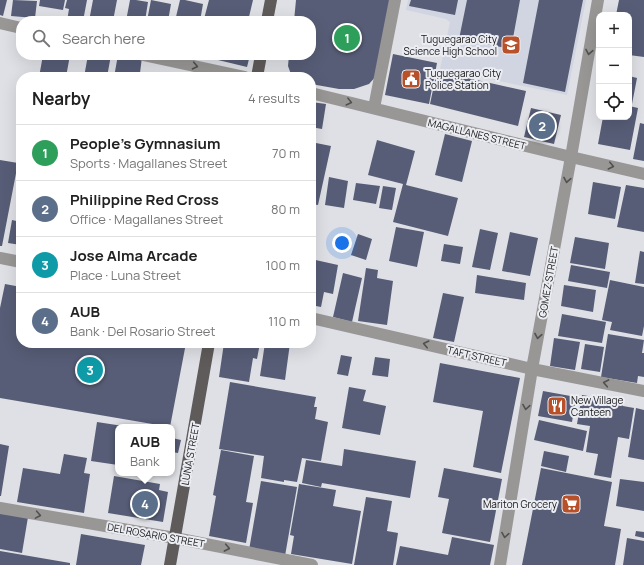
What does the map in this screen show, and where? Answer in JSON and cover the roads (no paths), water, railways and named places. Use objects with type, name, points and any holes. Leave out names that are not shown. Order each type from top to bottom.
[{"type":"main road","points":[[268,16],[271,0]]},
{"type":"main road","points":[[258,72],[260,60]]},
{"type":"main road","name":"LUNA STREET","points":[[170,565],[208,348]]},
{"type":"street","points":[[374,108],[395,0]]},
{"type":"street","name":"GOMEZ STREET","points":[[500,565],[532,368],[598,0]]},
{"type":"street","points":[[0,23],[16,27]]},
{"type":"street","points":[[166,60],[222,72]]},
{"type":"street","name":"MAGALLANES STREET","points":[[316,94],[644,174]]},
{"type":"street","points":[[0,258],[16,261]]},
{"type":"street","name":"TAFT STREET","points":[[316,319],[532,368],[644,391]]},
{"type":"street","name":"DEL ROSARIO STREET","points":[[0,508],[175,538],[312,565]]},
{"type":"place","name":"People's Gymnasium","points":[[347,38]]},
{"type":"place","name":"Tuguegarao City Science High School","points":[[511,45]]},
{"type":"place","name":"Tuguegarao City Police Station","points":[[411,79]]},
{"type":"place","name":"Philippine Red Cross","points":[[542,126]]},
{"type":"place","name":"Jose Alma Arcade","points":[[90,370]]},
{"type":"place","name":"New Village Canteen","points":[[557,406]]},
{"type":"place","name":"AUB","points":[[145,504]]},
{"type":"place","name":"Mariton Grocery","points":[[571,504]]}]
